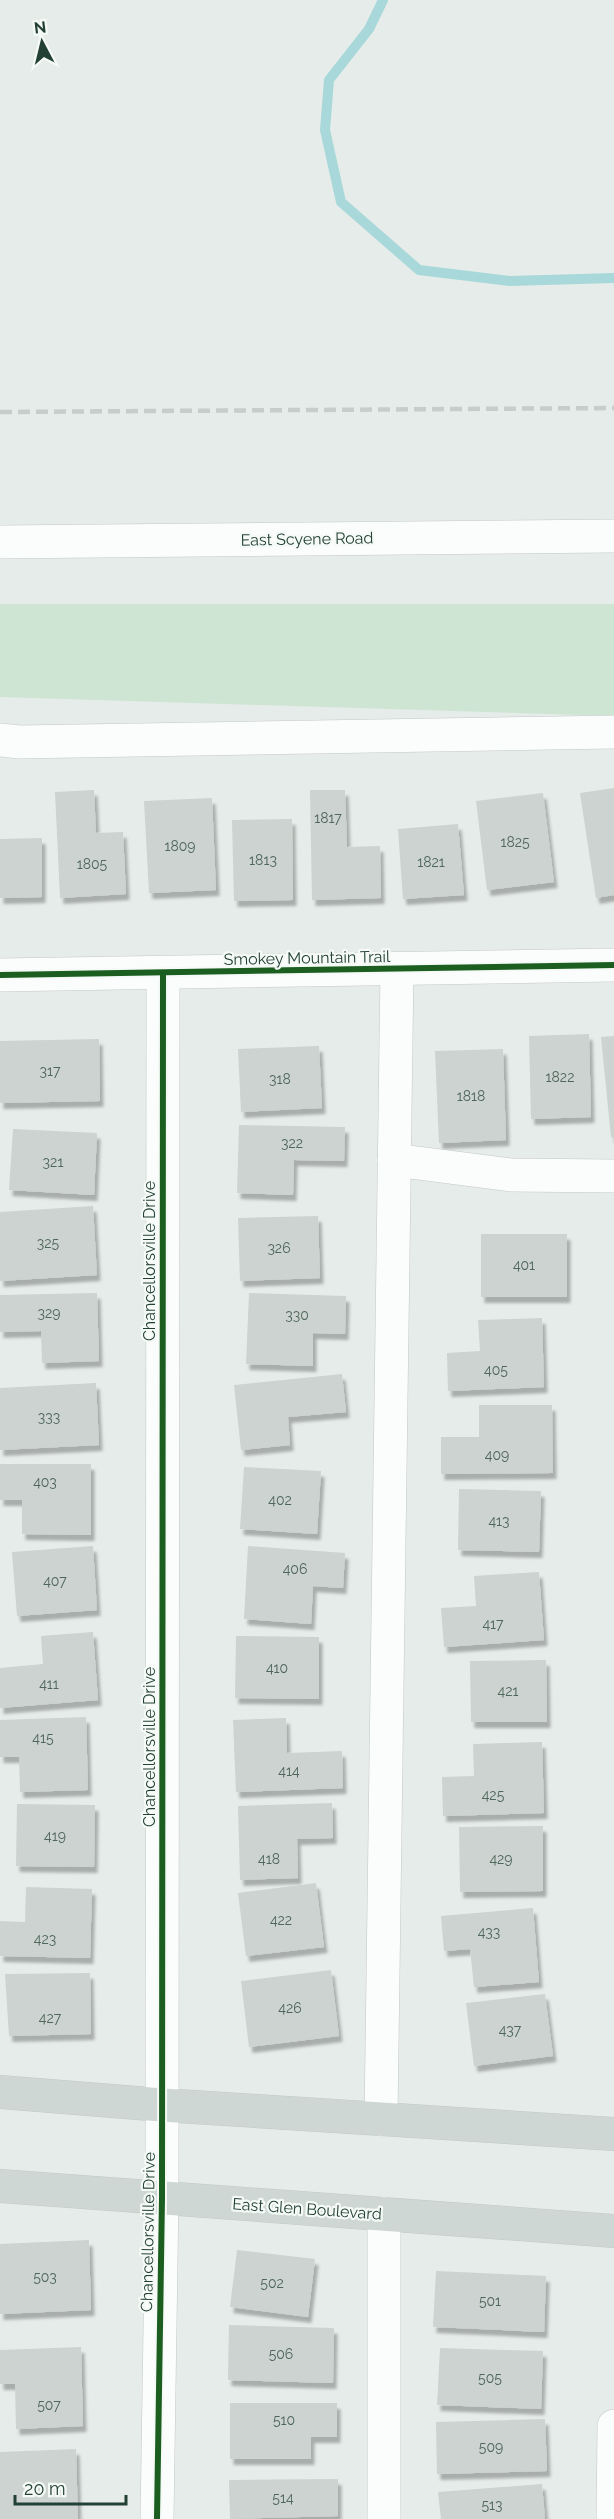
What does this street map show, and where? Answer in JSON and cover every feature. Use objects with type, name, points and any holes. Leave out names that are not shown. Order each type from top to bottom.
[{"type":"main road","points":[[0,2092],[162,2105],[614,2134]]},
{"type":"main road","name":"East Glen Boulevard","points":[[0,2186],[614,2231]]},
{"type":"street","name":"East Scyene Road","points":[[0,542],[614,536]]},
{"type":"street","points":[[0,740],[31,742],[614,732]]},
{"type":"street","name":"Smokey Mountain Trail","points":[[0,975],[614,965]]},
{"type":"street","points":[[381,2119],[397,969]]},
{"type":"street","name":"Chancellorsville Drive","points":[[157,2519],[162,2198],[163,974]]},
{"type":"street","points":[[394,1160],[511,1175],[614,1176]]},
{"type":"street","points":[[384,2214],[384,2519]]},
{"type":"street","points":[[613,2519],[614,2426]]},
{"type":"green space","points":[[0,604],[614,604],[614,716],[0,697]]},
{"type":"building","points":[[614,788],[614,895],[596,898],[580,793]]},
{"type":"building","points":[[94,790],[96,833],[123,832],[126,894],[60,898],[55,792]]},
{"type":"building","points":[[310,790],[345,790],[347,847],[380,846],[381,898],[312,900]]},
{"type":"building","points":[[543,793],[554,882],[487,890],[476,801]]},
{"type":"building","points":[[212,798],[216,890],[149,893],[144,801]]},
{"type":"building","points":[[292,819],[293,900],[234,901],[232,820]]},
{"type":"building","points":[[458,824],[464,895],[403,899],[398,829]]},
{"type":"building","points":[[42,838],[42,897],[0,898],[0,839]]},
{"type":"building","points":[[589,1034],[591,1117],[531,1119],[529,1036]]},
{"type":"building","points":[[614,1036],[614,1137],[611,1137],[601,1037]]},
{"type":"building","points":[[99,1039],[100,1101],[0,1103],[0,1041]]},
{"type":"building","points":[[319,1046],[322,1108],[241,1112],[238,1049]]},
{"type":"building","points":[[503,1049],[506,1140],[439,1143],[435,1051]]},
{"type":"building","points":[[239,1125],[345,1127],[344,1161],[294,1160],[293,1195],[237,1193]]},
{"type":"building","points":[[13,1129],[97,1133],[94,1195],[9,1190]]},
{"type":"building","points":[[93,1206],[97,1275],[0,1281],[0,1212]]},
{"type":"building","points":[[318,1216],[320,1278],[240,1281],[238,1218]]},
{"type":"building","points":[[481,1234],[567,1234],[567,1297],[481,1297]]},
{"type":"building","points":[[97,1293],[99,1361],[42,1363],[41,1331],[0,1332],[0,1295]]},
{"type":"building","points":[[249,1293],[346,1296],[345,1334],[313,1333],[313,1366],[246,1364]]},
{"type":"building","points":[[542,1318],[544,1387],[448,1391],[447,1353],[480,1351],[478,1320]]},
{"type":"building","points":[[342,1374],[346,1412],[288,1417],[290,1445],[241,1450],[234,1385]]},
{"type":"building","points":[[96,1383],[99,1445],[0,1450],[0,1388]]},
{"type":"building","points":[[479,1405],[552,1405],[553,1473],[441,1474],[441,1437],[479,1437]]},
{"type":"building","points":[[0,1464],[91,1464],[91,1535],[22,1534],[22,1500],[0,1500]]},
{"type":"building","points":[[244,1467],[321,1471],[317,1534],[240,1529]]},
{"type":"building","points":[[459,1489],[541,1491],[539,1552],[458,1550]]},
{"type":"building","points":[[93,1546],[97,1610],[17,1616],[12,1552]]},
{"type":"building","points":[[248,1546],[345,1553],[343,1588],[313,1586],[311,1624],[244,1619]]},
{"type":"building","points":[[539,1572],[544,1640],[444,1647],[441,1608],[476,1606],[474,1576]]},
{"type":"building","points":[[93,1632],[98,1700],[0,1708],[0,1668],[43,1664],[41,1636]]},
{"type":"building","points":[[236,1636],[319,1637],[319,1699],[235,1698]]},
{"type":"building","points":[[546,1660],[547,1722],[471,1722],[470,1661]]},
{"type":"building","points":[[86,1717],[88,1790],[20,1792],[19,1757],[0,1757],[0,1720]]},
{"type":"building","points":[[286,1718],[287,1753],[342,1751],[343,1788],[236,1792],[233,1720]]},
{"type":"building","points":[[542,1742],[544,1813],[443,1816],[442,1777],[474,1776],[473,1744]]},
{"type":"building","points":[[332,1803],[333,1838],[297,1839],[298,1878],[240,1880],[238,1806]]},
{"type":"building","points":[[17,1804],[95,1805],[94,1867],[16,1866]]},
{"type":"building","points":[[543,1826],[543,1891],[460,1892],[459,1827]]},
{"type":"building","points":[[316,1883],[324,1947],[246,1956],[238,1893]]},
{"type":"building","points":[[26,1887],[92,1889],[90,1958],[0,1956],[0,1921],[25,1922]]},
{"type":"building","points":[[533,1908],[539,1982],[474,1987],[470,1949],[444,1951],[441,1916]]},
{"type":"building","points":[[331,1970],[339,2036],[249,2047],[241,1981]]},
{"type":"building","points":[[90,1973],[91,2034],[9,2036],[5,1974]]},
{"type":"building","points":[[545,1994],[553,2056],[474,2066],[466,2003]]},
{"type":"building","points":[[89,2240],[91,2310],[0,2314],[0,2244]]},
{"type":"building","points":[[237,2250],[315,2259],[308,2317],[230,2307]]},
{"type":"building","points":[[436,2271],[546,2276],[544,2332],[433,2327]]},
{"type":"building","points":[[229,2325],[334,2328],[333,2383],[228,2380]]},
{"type":"building","points":[[81,2347],[83,2426],[16,2429],[15,2384],[0,2384],[0,2350]]},
{"type":"building","points":[[440,2348],[543,2351],[541,2409],[437,2405]]},
{"type":"building","points":[[230,2403],[337,2403],[337,2437],[311,2437],[311,2459],[230,2459]]},
{"type":"building","points":[[545,2419],[547,2471],[437,2474],[436,2422]]},
{"type":"building","points":[[76,2449],[78,2519],[0,2519],[0,2452]]},
{"type":"building","points":[[338,2479],[338,2516],[230,2519],[229,2480]]},
{"type":"building","points":[[542,2484],[545,2519],[441,2519],[438,2492]]},
{"type":"waterway","points":[[383,0],[369,29],[329,80],[325,130],[341,202],[419,270],[510,281],[614,278]]},
{"type":"railway","points":[[0,412],[614,408]]},
{"type":"cycle path","points":[[0,975],[614,965]]},
{"type":"cycle path","points":[[157,2519],[162,2198],[163,974]]}]
